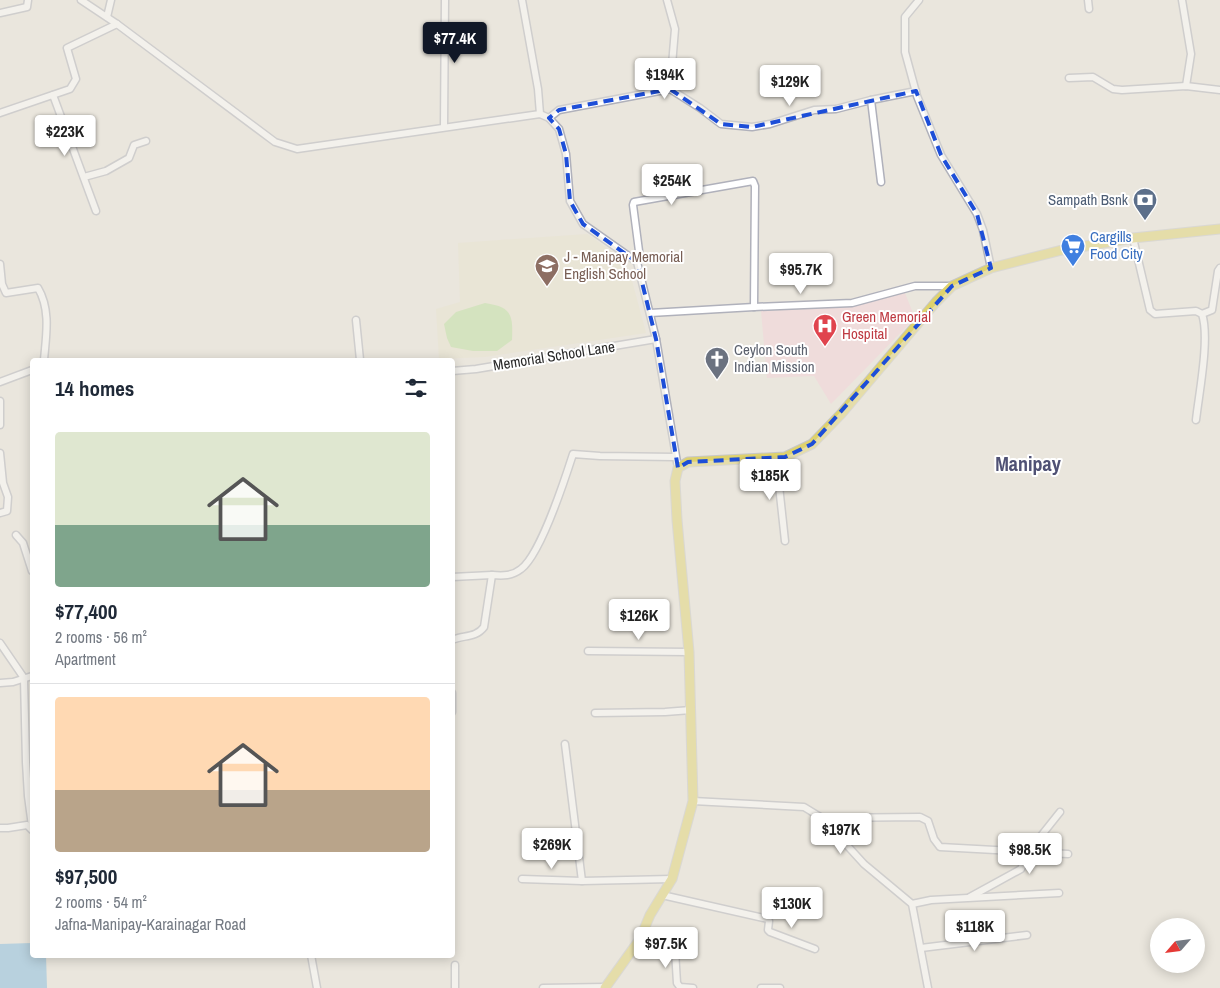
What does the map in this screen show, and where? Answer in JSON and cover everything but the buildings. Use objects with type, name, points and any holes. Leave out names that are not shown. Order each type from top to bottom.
[{"type":"main road","points":[[605,988],[640,939],[650,915],[672,879],[693,801],[689,652],[675,481],[678,468],[688,462],[785,457],[812,444],[841,414],[936,302],[952,286],[991,268],[1062,250],[1133,238],[1220,229]]},
{"type":"street","points":[[0,13],[27,7],[28,0]]},
{"type":"street","points":[[81,0],[117,24],[275,142],[297,149],[540,114],[549,118],[559,129],[566,154],[570,201],[578,216],[583,224],[637,262]]},
{"type":"street","points":[[107,17],[111,0]]},
{"type":"street","points":[[444,127],[445,0]]},
{"type":"street","points":[[522,0],[538,88],[540,114]]},
{"type":"street","points":[[667,0],[675,29],[670,89]]},
{"type":"street","points":[[919,0],[905,18],[904,52],[916,91],[941,155],[977,214],[983,230],[991,268]]},
{"type":"street","points":[[1088,0],[1089,9]]},
{"type":"street","points":[[1182,0],[1191,54],[1186,86]]},
{"type":"street","points":[[0,113],[70,89],[76,79],[67,48],[117,24]]},
{"type":"street","points":[[1069,78],[1093,77],[1114,89],[1122,90],[1186,86],[1220,90]]},
{"type":"street","points":[[549,118],[559,110],[670,89],[721,124],[752,128],[814,110],[836,109],[916,91]]},
{"type":"street","points":[[53,95],[96,211]]},
{"type":"street","points":[[872,100],[881,182]]},
{"type":"street","points":[[84,177],[106,171],[122,163],[129,158],[134,145],[146,141]]},
{"type":"street","points":[[678,468],[656,339],[637,262],[638,251],[634,202],[753,181],[755,186],[754,307]]},
{"type":"street","points":[[1133,238],[1150,310],[1155,314],[1196,312],[1202,314],[1212,310],[1220,268]]},
{"type":"street","points":[[0,264],[2,284],[6,293],[38,288],[41,294],[47,320],[44,358]]},
{"type":"street","points":[[650,313],[852,304],[915,286],[952,286]]},
{"type":"street","points":[[1196,420],[1202,375],[1205,323],[1202,314]]},
{"type":"street","points":[[356,320],[360,358]]},
{"type":"street","name":"Memorial School Lane","points":[[455,371],[476,369],[656,339]]},
{"type":"street","points":[[0,382],[30,371]]},
{"type":"street","points":[[0,402],[0,424]]},
{"type":"street","points":[[0,453],[3,483],[8,497],[8,511],[0,513]]},
{"type":"street","points":[[455,577],[507,576],[522,569],[541,540],[573,454],[675,457]]},
{"type":"street","points":[[776,458],[785,541]]},
{"type":"street","points":[[16,535],[23,543],[30,565]]},
{"type":"street","points":[[455,639],[481,632],[484,627],[492,575]]},
{"type":"street","points":[[0,643],[24,678],[26,762],[30,811]]},
{"type":"street","points":[[588,650],[689,652]]},
{"type":"street","points":[[0,683],[13,682],[30,676]]},
{"type":"street","points":[[595,713],[691,710]]},
{"type":"street","points":[[564,744],[582,881]]},
{"type":"street","points":[[693,801],[804,807],[822,818],[864,864],[912,904],[928,988]]},
{"type":"street","points":[[967,899],[1021,869],[1029,851],[1060,812]]},
{"type":"street","points":[[822,818],[920,817],[928,821],[934,839],[940,847],[1068,854]]},
{"type":"street","points":[[0,828],[28,825],[30,828]]},
{"type":"street","points":[[522,880],[672,879]]},
{"type":"street","points":[[912,904],[931,900],[1059,893]]},
{"type":"street","points":[[662,895],[768,919],[768,930],[770,932],[815,949]]},
{"type":"street","points":[[640,939],[661,933],[669,932],[674,934],[677,983],[680,987],[693,988]]},
{"type":"street","points":[[921,948],[1027,935]]},
{"type":"street","points":[[312,958],[317,988]]},
{"type":"street","points":[[455,965],[455,988]]},
{"type":"street","points":[[543,988],[605,988]]},
{"type":"street","points":[[761,988],[780,988]]},
{"type":"highlighted area","points":[[670,89],[721,124],[752,127],[916,91],[941,155],[977,214],[991,268],[952,286],[812,444],[785,457],[688,462],[678,468],[656,339],[637,262],[583,224],[570,201],[566,154],[559,129],[549,118],[559,110]]},
{"type":"shaded area","name":"J - Manipay Memorial English School","points":[[587,234],[614,253],[631,277],[646,333],[485,357],[439,358],[436,309],[460,302],[458,243]]},
{"type":"shaded area","name":"Green Memorial Hospital","points":[[905,293],[915,318],[831,404],[814,376],[767,378],[761,311],[851,307]]},
{"type":"green space","points":[[485,303],[501,307],[509,314],[512,324],[512,340],[497,351],[473,351],[451,347],[444,324],[456,312]]},
{"type":"water","points":[[30,943],[30,958],[46,958],[47,988],[0,988],[0,944]]},
{"type":"place","name":"Sampath Bsnk","points":[[1145,221]]},
{"type":"place","name":"Cargills Food City","points":[[1073,267]]},
{"type":"place","name":"J - Manipay Memorial English School","points":[[547,287]]},
{"type":"place","name":"Green Memorial Hospital","points":[[825,347]]},
{"type":"place","name":"Ceylon South Indian Mission","points":[[717,380]]},
{"type":"district","name":"Manipay","points":[[1028,464]]}]
